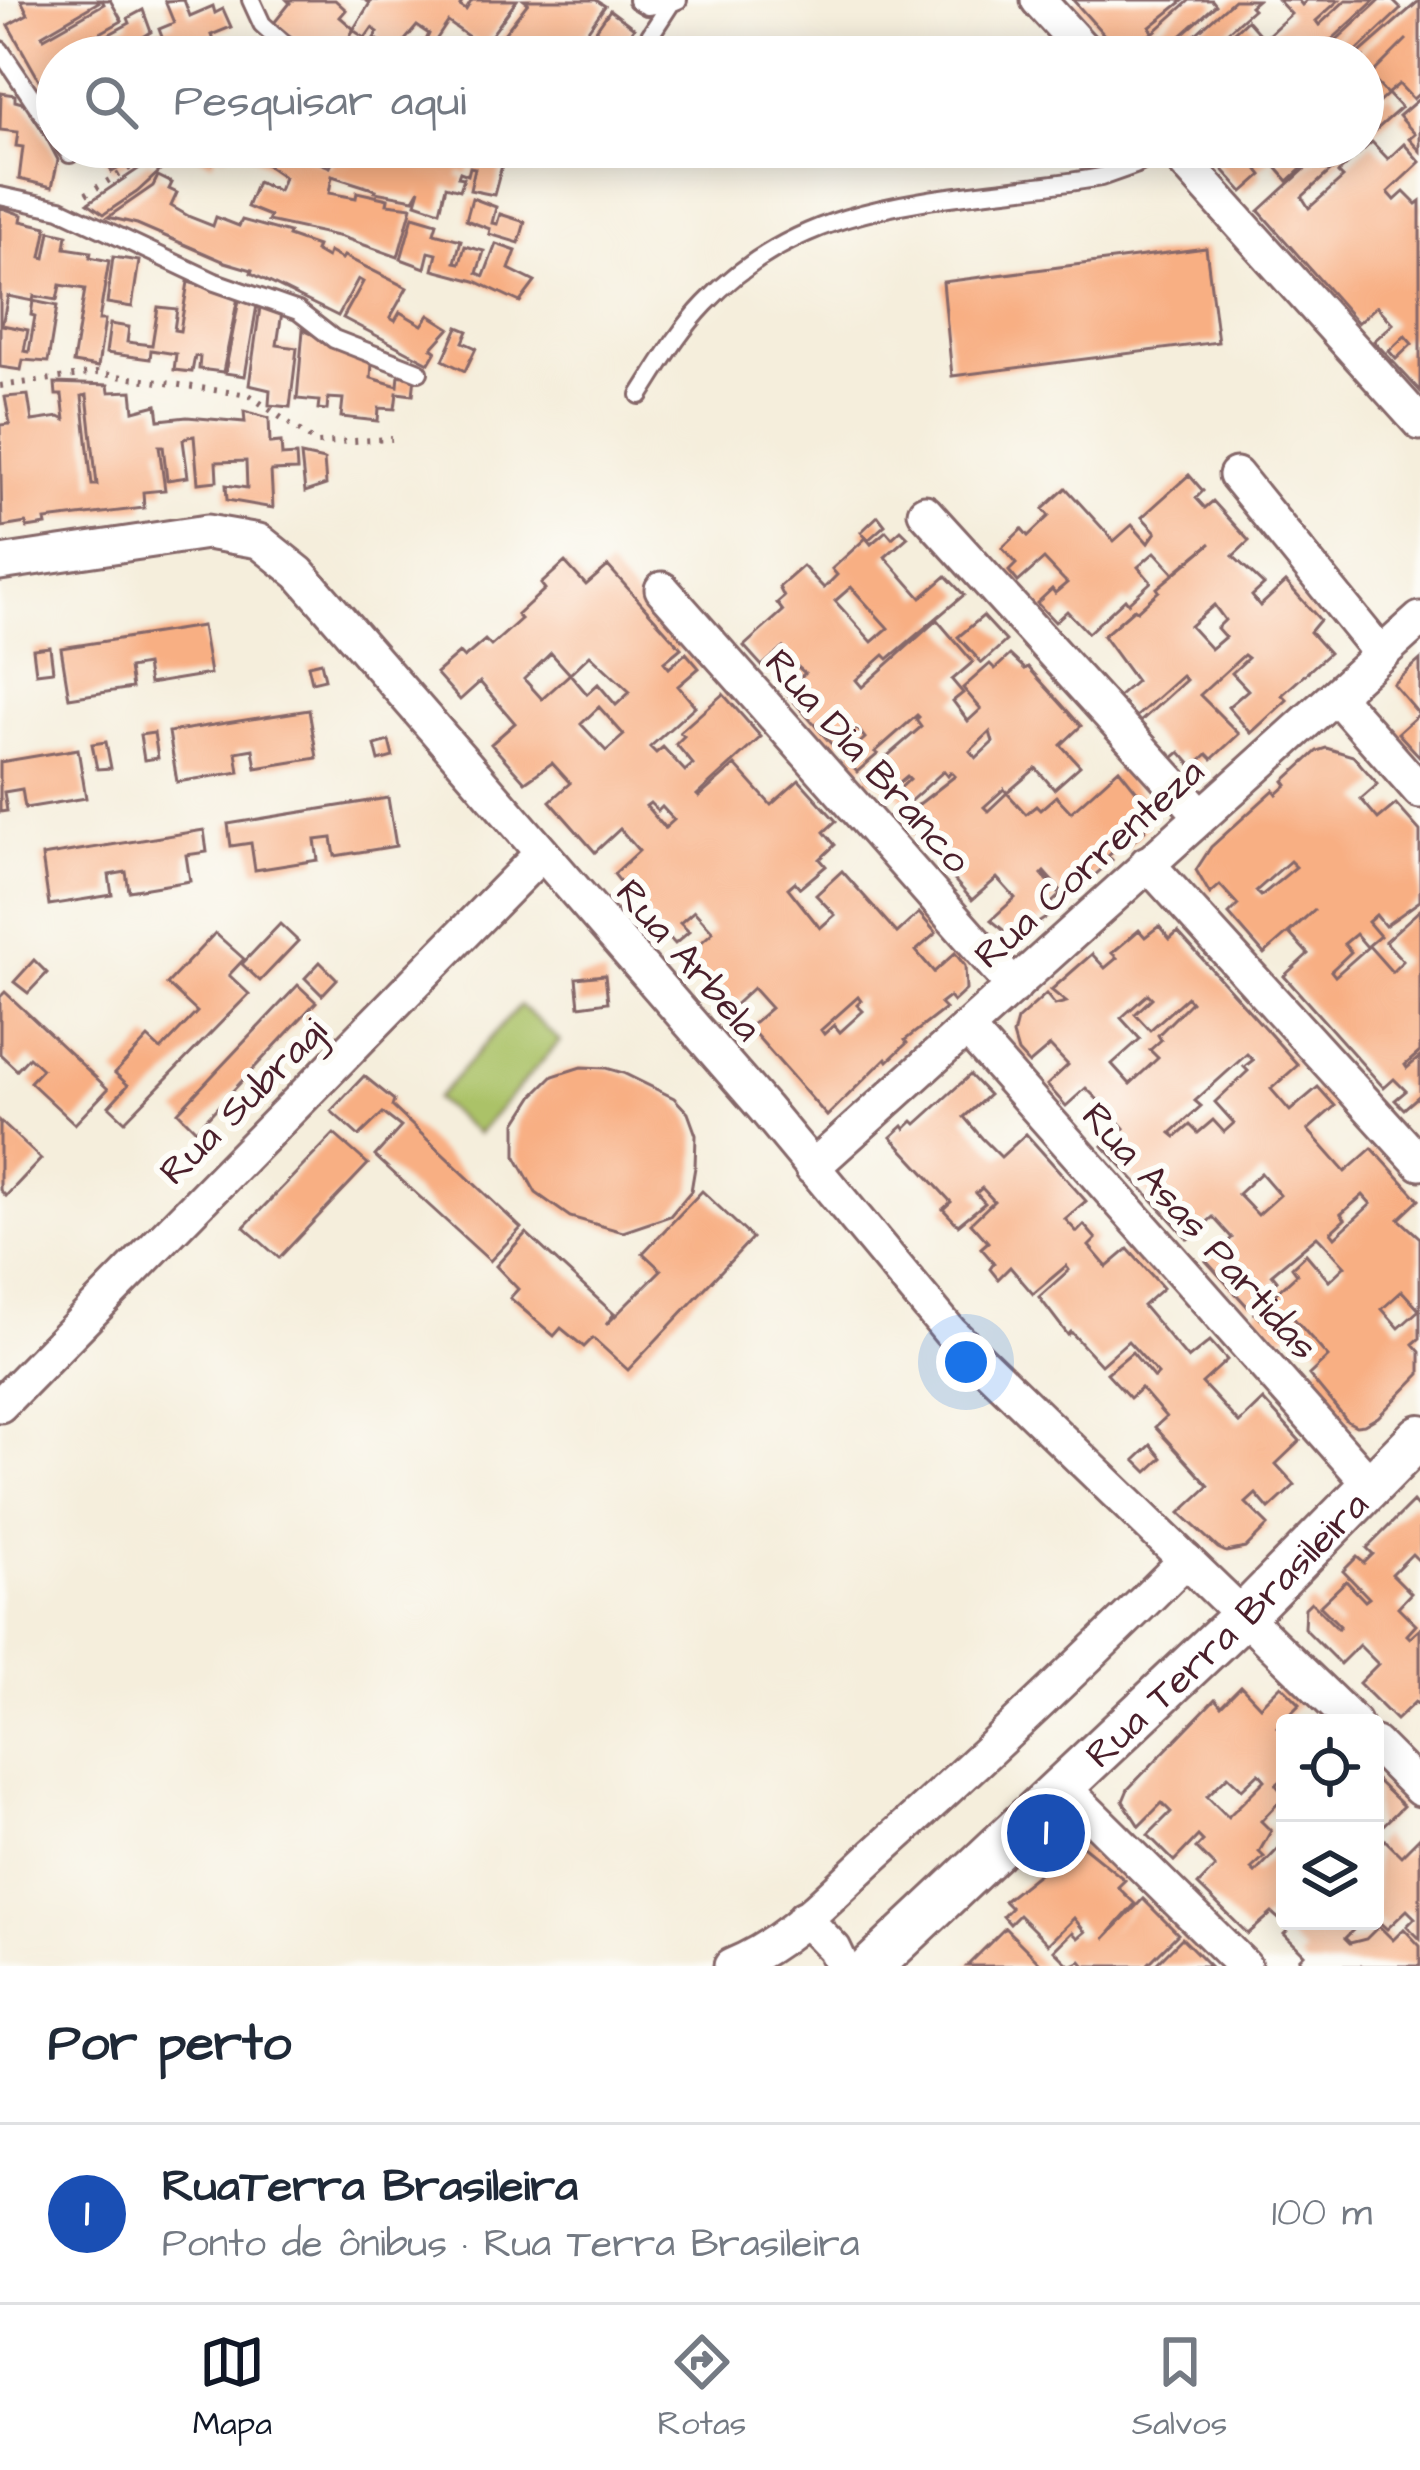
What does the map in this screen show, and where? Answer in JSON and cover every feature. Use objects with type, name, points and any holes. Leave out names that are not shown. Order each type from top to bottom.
[{"type":"street","points":[[1038,0],[1071,36]]},
{"type":"street","points":[[1189,168],[1420,423]]},
{"type":"street","points":[[1236,475],[1381,654]]},
{"type":"street","points":[[925,512],[1201,815]]},
{"type":"street","name":"Rua Arbela","points":[[0,563],[207,532],[259,541],[299,573],[950,1332],[1345,1714]]},
{"type":"street","name":"Rua Dia Branco","points":[[662,589],[1014,987]]},
{"type":"street","name":"Rua Correnteza","points":[[812,1168],[1420,619]]},
{"type":"street","points":[[1336,696],[1420,791]]},
{"type":"street","name":"Rua Subragi","points":[[0,1406],[542,853]]},
{"type":"street","points":[[1147,863],[1420,1163]]},
{"type":"street","name":"Rua Asas Partidas","points":[[968,1029],[1372,1486]]},
{"type":"street","name":"Rua Terra Brasileira","points":[[872,1966],[1246,1614],[1420,1436]]},
{"type":"street","name":"Rua Terra Brasileira","points":[[731,1966],[761,1952],[805,1918],[997,1744],[1186,1560]]},
{"type":"street","points":[[1384,1753],[1420,1789]]},
{"type":"street","points":[[1063,1787],[1244,1966]]},
{"type":"street","points":[[805,1918],[834,1949],[842,1966]]},
{"type":"lane","points":[[251,0],[262,24],[275,36]]},
{"type":"lane","points":[[637,0],[647,6],[675,1]]},
{"type":"lane","points":[[651,36],[675,1]]},
{"type":"lane","points":[[0,50],[36,104]]},
{"type":"lane","points":[[640,395],[704,304],[746,266],[788,238],[879,208],[1101,177],[1126,168]]},
{"type":"lane","points":[[0,196],[60,209],[215,282],[298,310],[334,339],[419,372]]},
{"type":"path","points":[[60,209],[129,168]]},
{"type":"path","points":[[0,386],[96,373],[249,395],[317,443],[392,439]]},
{"type":"green space","points":[[520,1005],[560,1041],[477,1134],[436,1099]]},
{"type":"building","points":[[21,0],[102,0],[36,36],[36,74],[8,25],[28,14]]},
{"type":"building","points":[[102,0],[110,0],[122,21],[95,36],[48,36],[104,4]]},
{"type":"building","points":[[184,0],[190,16],[213,6],[215,13],[223,9],[231,27],[211,36],[162,36],[159,29],[174,23],[165,1]]},
{"type":"building","points":[[287,0],[335,0],[346,10],[340,17],[354,29],[350,36],[290,36],[274,23],[290,3]]},
{"type":"building","points":[[365,0],[463,0],[460,6],[466,10],[472,0],[517,0],[491,36],[468,36],[448,22],[439,36],[428,36],[417,26],[409,36],[375,36],[378,32],[372,28],[362,36],[353,30],[370,3]]},
{"type":"building","points":[[524,0],[596,0],[605,6],[584,36],[502,36],[528,3]]},
{"type":"building","points":[[1073,0],[1184,0],[1150,27],[1153,32],[1148,36],[1105,36]]},
{"type":"building","points":[[1190,0],[1212,0],[1216,5],[1181,36],[1152,34]]},
{"type":"building","points":[[1234,0],[1257,0],[1223,36],[1194,36]]},
{"type":"building","points":[[1278,0],[1298,0],[1302,5],[1307,0],[1339,0],[1316,21],[1319,25],[1346,0],[1375,0],[1336,36],[1267,36],[1291,14]]},
{"type":"building","points":[[1380,0],[1392,0],[1401,9],[1372,36],[1341,36]]},
{"type":"building","points":[[1420,0],[1420,93],[1413,99],[1399,84],[1387,94],[1384,36],[1379,36]]},
{"type":"building","points":[[143,10],[151,32],[106,36],[130,23],[128,18]]},
{"type":"building","points":[[610,10],[634,28],[628,36],[592,36]]},
{"type":"building","points":[[1247,20],[1261,36],[1230,36]]},
{"type":"building","points":[[1,93],[15,95],[15,101],[26,104],[36,119],[36,168],[56,168],[52,187],[19,179],[23,147],[16,146],[18,132],[0,130]]},
{"type":"building","points":[[1388,94],[1401,108],[1384,123]]},
{"type":"building","points":[[1420,98],[1420,151],[1409,139],[1415,134],[1399,116]]},
{"type":"building","points":[[1404,144],[1420,162],[1388,192],[1395,200],[1404,192],[1416,204],[1420,201],[1420,391],[1374,341],[1393,324],[1377,306],[1358,323],[1259,211],[1306,168],[1334,168],[1302,197],[1309,208],[1343,178],[1338,173],[1343,168],[1384,168],[1384,155],[1388,159]],"holes":[[[1405,336],[1412,344],[1396,359],[1389,351]]]},
{"type":"building","points":[[140,168],[161,170],[104,214],[88,203]]},
{"type":"building","points":[[271,168],[470,168],[468,175],[460,172],[458,177],[464,178],[460,190],[446,186],[440,211],[416,203],[420,189],[414,199],[375,192],[332,176],[329,193],[356,198],[357,192],[388,199],[387,204],[412,207],[398,257],[342,237],[268,221],[270,216],[247,207],[257,182],[279,191],[284,177]]},
{"type":"building","points":[[475,168],[501,168],[494,195],[470,190]]},
{"type":"building","points":[[1222,168],[1260,168],[1262,175],[1243,192]]},
{"type":"building","points":[[1277,168],[1302,168],[1288,181]]},
{"type":"building","points":[[158,176],[172,183],[169,189],[177,193],[171,206],[190,217],[213,226],[216,217],[239,226],[242,220],[289,233],[317,246],[315,251],[327,258],[329,252],[344,256],[407,288],[390,318],[395,321],[400,312],[422,325],[429,315],[450,328],[432,348],[436,351],[429,363],[343,318],[363,282],[358,279],[338,316],[252,270],[108,217],[153,186]]},
{"type":"building","points":[[472,198],[496,207],[492,223],[497,224],[500,214],[525,222],[519,243],[489,234],[490,229],[466,220]]},
{"type":"building","points":[[0,207],[22,215],[21,221],[47,227],[41,257],[45,258],[50,231],[67,235],[65,248],[109,261],[99,320],[105,320],[98,367],[73,363],[85,289],[60,285],[57,300],[34,296],[33,301],[57,306],[48,362],[23,360],[21,370],[0,367]],"holes":[[[8,296],[33,301],[31,315],[35,316],[29,352],[24,351],[28,330],[2,325]]]},
{"type":"building","points":[[413,216],[437,223],[434,233],[461,240],[455,262],[460,263],[465,246],[484,251],[477,273],[484,276],[496,244],[516,251],[509,269],[535,282],[520,302],[475,281],[433,270],[437,254],[429,252],[425,268],[401,259]]},
{"type":"building","points":[[1206,248],[1218,342],[952,376],[943,282]]},
{"type":"building","points":[[113,257],[139,261],[132,307],[107,303]]},
{"type":"building","points":[[188,282],[238,297],[223,372],[199,369],[200,357],[195,356],[192,372],[174,370],[176,354],[151,350],[150,359],[106,353],[110,324],[129,327],[127,342],[152,345],[158,307],[177,309],[174,330],[180,331]]},
{"type":"building","points":[[239,300],[257,305],[245,376],[225,373]]},
{"type":"building","points":[[260,307],[282,312],[277,345],[297,348],[290,407],[269,405],[270,390],[249,385]]},
{"type":"building","points":[[458,327],[468,331],[463,342],[476,348],[465,371],[443,360]]},
{"type":"building","points":[[303,330],[372,362],[371,378],[398,386],[399,375],[415,377],[413,395],[397,393],[395,409],[379,408],[378,421],[341,417],[343,399],[328,398],[327,410],[318,409],[319,401],[297,399]]},
{"type":"building","points":[[55,383],[108,385],[109,392],[132,391],[134,411],[157,405],[159,420],[187,417],[245,422],[244,411],[269,418],[270,443],[281,442],[282,456],[296,455],[297,470],[271,471],[273,508],[227,500],[226,485],[247,488],[246,461],[216,462],[217,481],[198,483],[194,436],[188,437],[183,440],[188,477],[167,480],[163,446],[159,446],[165,490],[143,492],[144,508],[45,520],[46,525],[27,528],[26,523],[2,527],[0,425],[10,424],[5,397],[28,395],[32,421],[65,420],[62,395],[56,395]],"holes":[[[87,395],[97,485],[92,485],[82,396]]]},
{"type":"building","points":[[301,455],[324,460],[326,485],[305,492]]},
{"type":"building","points":[[1189,475],[1203,491],[1196,498],[1205,508],[1213,501],[1249,541],[1233,556],[1264,585],[1252,596],[1260,606],[1286,582],[1320,620],[1310,632],[1329,653],[1282,695],[1287,700],[1251,733],[1228,707],[1248,690],[1232,673],[1248,658],[1244,655],[1200,695],[1239,734],[1212,759],[1207,754],[1193,767],[1180,752],[1173,758],[1140,722],[1186,680],[1182,676],[1136,717],[1118,697],[1136,681],[1103,636],[1211,543],[1174,573],[1155,552],[1138,567],[1151,582],[1088,633],[1067,611],[1055,622],[1037,603],[1067,583],[1044,559],[1018,582],[1009,571],[1016,564],[1002,548],[1022,529],[1028,536],[1049,516],[1043,509],[1066,488],[1114,541],[1132,525],[1148,543],[1156,532],[1142,517]],"holes":[[[1214,605],[1225,620],[1217,628],[1225,637],[1211,649],[1190,626]]]},
{"type":"building","points":[[878,516],[885,525],[868,540],[861,532]]},
{"type":"building","points":[[901,530],[908,537],[885,557],[921,598],[946,576],[964,595],[856,680],[862,687],[937,620],[973,662],[952,680],[963,693],[953,701],[968,721],[981,709],[963,688],[990,664],[995,669],[1010,655],[1028,667],[1081,726],[1061,745],[1080,766],[1054,789],[1036,768],[1007,793],[1026,814],[1036,806],[1040,810],[1056,796],[1071,812],[1119,769],[1151,809],[1145,830],[1126,848],[1122,844],[1108,856],[1112,860],[1068,899],[1044,872],[1060,895],[1044,910],[1049,916],[1033,926],[1026,918],[1008,934],[991,920],[1015,898],[997,878],[972,900],[900,819],[955,776],[951,772],[948,776],[944,771],[907,804],[896,792],[910,779],[907,776],[888,792],[875,778],[868,785],[862,778],[921,727],[917,715],[857,772],[844,757],[865,738],[857,728],[834,747],[781,687],[784,683],[788,688],[805,673],[786,657],[783,648],[762,666],[744,646],[783,611],[777,603],[784,597],[779,587],[803,566],[824,588],[837,575],[832,569],[866,538],[871,544],[886,531],[892,538]],"holes":[[[851,587],[888,628],[872,642],[835,601]],[[990,732],[993,742],[976,758],[970,751]],[[1004,789],[1007,793],[988,811],[984,807]]]},
{"type":"building","points":[[565,562],[586,585],[608,566],[681,648],[664,662],[669,668],[686,653],[699,668],[678,686],[695,706],[650,747],[656,753],[663,747],[685,771],[693,764],[676,744],[684,736],[680,732],[723,694],[761,737],[699,797],[735,765],[771,805],[799,780],[836,821],[824,832],[835,845],[820,859],[826,866],[800,888],[795,882],[788,888],[820,928],[835,915],[816,895],[842,871],[897,933],[919,913],[936,933],[916,951],[934,972],[955,953],[965,966],[966,990],[953,1002],[949,997],[940,1004],[945,1009],[905,1040],[827,1116],[749,1027],[771,1008],[753,988],[731,1008],[686,956],[713,932],[694,911],[680,923],[689,932],[675,944],[667,935],[664,938],[614,874],[639,851],[620,829],[595,852],[550,801],[570,783],[552,763],[525,782],[491,744],[515,723],[480,682],[460,700],[436,673],[459,653],[464,658],[485,640],[491,646],[521,619],[517,615],[545,589],[541,584]],"holes":[[[551,653],[570,674],[542,699],[524,679]],[[590,655],[630,692],[616,705],[598,684],[587,694],[570,674]],[[599,707],[624,735],[606,751],[581,724]],[[650,803],[658,811],[662,807],[674,820],[665,828],[646,806]],[[858,997],[857,1005],[863,1011],[840,1032],[834,1025],[824,1034],[821,1030]]]},
{"type":"building","points":[[983,616],[1006,641],[982,663],[958,637]]},
{"type":"building","points":[[202,626],[210,674],[149,684],[146,665],[129,668],[132,688],[69,698],[61,648]]},
{"type":"building","points":[[50,647],[53,671],[36,673],[33,649]]},
{"type":"building","points":[[1420,660],[1420,757],[1398,733],[1419,714],[1393,684]]},
{"type":"building","points":[[321,662],[325,679],[312,682],[308,665]]},
{"type":"building","points":[[309,710],[317,758],[256,768],[253,749],[236,752],[239,772],[177,782],[169,732]]},
{"type":"building","points":[[154,733],[158,758],[144,760],[140,735]]},
{"type":"building","points":[[389,741],[393,757],[379,761],[375,745]]},
{"type":"building","points":[[106,742],[111,768],[97,769],[92,744]]},
{"type":"building","points":[[1326,748],[1353,756],[1378,784],[1361,799],[1378,819],[1396,804],[1420,831],[1420,901],[1385,926],[1376,915],[1368,922],[1380,936],[1367,947],[1356,934],[1344,944],[1351,952],[1331,971],[1335,976],[1369,946],[1392,972],[1403,961],[1385,941],[1420,910],[1420,1052],[1405,1065],[1420,1057],[1420,1095],[1404,1109],[1395,1100],[1406,1091],[1394,1079],[1384,1088],[1284,976],[1308,954],[1289,933],[1315,909],[1264,954],[1229,914],[1238,905],[1220,885],[1210,894],[1196,870],[1211,847],[1274,790],[1277,794],[1287,785],[1284,781]],"holes":[[[1290,861],[1296,867],[1261,896],[1256,891]]]},
{"type":"building","points":[[78,749],[86,798],[25,808],[22,789],[4,792],[7,811],[0,812],[0,762]]},
{"type":"building","points":[[388,798],[396,846],[335,856],[332,838],[315,840],[318,860],[255,870],[251,843],[231,846],[228,824]]},
{"type":"building","points":[[204,830],[207,852],[186,855],[190,881],[129,891],[126,872],[109,875],[112,895],[49,905],[42,856]]},
{"type":"building","points":[[280,924],[298,941],[260,981],[242,964]]},
{"type":"building","points":[[1159,926],[1170,939],[1178,932],[1298,1065],[1271,1089],[1290,1111],[1318,1087],[1335,1106],[1308,1130],[1345,1172],[1372,1148],[1419,1200],[1399,1219],[1420,1238],[1420,1338],[1413,1344],[1420,1352],[1420,1374],[1364,1425],[1347,1421],[1309,1375],[1328,1357],[1291,1315],[1287,1317],[1295,1327],[1282,1338],[1254,1313],[1297,1274],[1292,1267],[1306,1254],[1329,1281],[1345,1266],[1321,1240],[1317,1236],[1272,1274],[1277,1280],[1248,1307],[1206,1261],[1232,1238],[1213,1217],[1188,1239],[1103,1146],[1124,1128],[1105,1107],[1086,1088],[1066,1106],[1047,1085],[1068,1065],[1050,1046],[1029,1064],[1018,1052],[1013,1035],[1017,1020],[1046,994],[1055,1005],[1066,1002],[1051,990],[1092,954],[1105,968],[1117,958],[1112,953],[1139,930],[1145,937]],"holes":[[[1148,994],[1152,998],[1135,1014],[1150,1030],[1187,997],[1191,1002],[1158,1035],[1161,1040],[1150,1050],[1158,1058],[1130,1084],[1112,1064],[1140,1039],[1121,1018]],[[1247,1054],[1253,1060],[1244,1067],[1248,1071],[1215,1102],[1234,1123],[1224,1132],[1213,1120],[1198,1133],[1190,1125],[1176,1137],[1171,1133],[1201,1106],[1195,1101]],[[1261,1173],[1280,1195],[1258,1215],[1238,1194]],[[1363,1195],[1371,1204],[1335,1237],[1331,1232],[1345,1219],[1341,1214]],[[1402,1291],[1419,1310],[1399,1328],[1382,1309]]]},
{"type":"building","points":[[215,933],[244,959],[229,975],[249,994],[125,1121],[109,1106],[128,1085],[115,1073],[148,1038],[161,1050],[197,1012],[167,984]]},
{"type":"building","points":[[34,960],[47,973],[28,993],[14,982]]},
{"type":"building","points":[[320,962],[337,979],[322,995],[305,978]]},
{"type":"building","points":[[605,975],[608,1002],[579,1006],[576,978]]},
{"type":"building","points":[[298,985],[316,1002],[196,1130],[178,1112]]},
{"type":"building","points":[[5,992],[108,1089],[75,1124],[30,1082],[42,1069],[29,1057],[17,1070],[0,1054],[0,997]]},
{"type":"building","points":[[581,1067],[623,1073],[674,1098],[688,1113],[696,1135],[691,1191],[670,1216],[623,1232],[570,1217],[536,1193],[516,1157],[516,1123],[553,1076]]},
{"type":"building","points":[[970,1075],[989,1095],[964,1117],[982,1138],[1001,1157],[1026,1134],[1086,1201],[1065,1219],[1077,1232],[1084,1225],[1096,1239],[1089,1246],[1107,1267],[1128,1249],[1163,1288],[1143,1306],[1188,1359],[1210,1341],[1227,1360],[1202,1383],[1239,1423],[1263,1400],[1300,1441],[1276,1464],[1295,1485],[1269,1509],[1256,1494],[1246,1503],[1268,1525],[1245,1548],[1226,1552],[1218,1548],[1180,1513],[1209,1486],[1155,1427],[1166,1417],[1141,1388],[1130,1398],[1107,1373],[1132,1352],[1154,1378],[1158,1374],[1128,1341],[1101,1365],[1071,1332],[1068,1335],[1039,1297],[1069,1270],[1066,1266],[1033,1294],[1010,1267],[998,1279],[990,1269],[994,1263],[981,1248],[988,1242],[971,1223],[994,1201],[982,1188],[976,1193],[985,1203],[958,1225],[943,1209],[951,1202],[891,1137],[903,1126],[916,1124]]},
{"type":"building","points":[[364,1076],[394,1100],[392,1106],[521,1228],[490,1261],[375,1156],[401,1127],[383,1113],[359,1136],[331,1111]]},
{"type":"building","points":[[0,1121],[41,1159],[6,1196],[0,1190]]},
{"type":"building","points":[[334,1134],[368,1164],[279,1258],[244,1227]]},
{"type":"building","points":[[702,1191],[752,1238],[628,1370],[593,1338],[584,1347],[561,1328],[554,1336],[510,1298],[518,1289],[496,1266],[526,1233],[614,1314],[606,1325],[661,1270],[643,1253]]},
{"type":"building","points":[[1151,1445],[1162,1458],[1147,1472],[1135,1460]]},
{"type":"building","points":[[1413,1502],[1420,1510],[1420,1562],[1412,1554],[1392,1574],[1411,1593],[1398,1607],[1416,1625],[1407,1635],[1410,1638],[1420,1629],[1420,1706],[1415,1702],[1396,1720],[1359,1683],[1378,1664],[1359,1645],[1340,1664],[1304,1628],[1305,1608],[1311,1602],[1338,1629],[1320,1606],[1346,1581],[1365,1601],[1369,1598],[1343,1571],[1357,1557],[1364,1563],[1373,1554],[1367,1548]]},
{"type":"building","points":[[1281,1685],[1300,1704],[1290,1714],[1276,1714],[1276,1805],[1261,1821],[1271,1831],[1259,1852],[1264,1857],[1251,1869],[1255,1873],[1276,1851],[1276,1916],[1272,1913],[1248,1934],[1198,1885],[1215,1867],[1196,1848],[1203,1841],[1198,1836],[1174,1861],[1148,1835],[1171,1812],[1162,1803],[1139,1826],[1123,1801],[1128,1789],[1215,1699],[1221,1706],[1241,1686],[1260,1706]],"holes":[[[1259,1773],[1265,1780],[1228,1817],[1207,1796],[1228,1776],[1242,1789]]]},
{"type":"building","points":[[1384,1788],[1403,1806],[1384,1824]]},
{"type":"building","points":[[1420,1837],[1420,1939],[1407,1926],[1415,1918],[1407,1910],[1387,1929],[1384,1839],[1401,1856]]},
{"type":"building","points":[[1078,1842],[1125,1880],[1118,1887],[1135,1904],[1104,1939],[1143,1899],[1178,1934],[1146,1966],[1085,1966],[1081,1961],[1070,1966],[1054,1950],[1072,1932],[1078,1938],[1085,1932],[1074,1918],[1048,1944],[1019,1915],[1010,1924],[1003,1916],[1011,1908],[1004,1901]]},
{"type":"building","points":[[1005,1928],[1043,1966],[967,1966]]},
{"type":"building","points":[[1404,1929],[1420,1946],[1420,1966],[1306,1966],[1299,1959],[1304,1954],[1284,1934],[1288,1930],[1353,1930],[1345,1938],[1350,1943],[1366,1939],[1375,1930],[1383,1930],[1393,1940]]},
{"type":"building","points":[[1182,1938],[1210,1966],[1154,1966]]},
{"type":"place","name":"RuaTerra Brasileira","points":[[1046,1833]]}]
